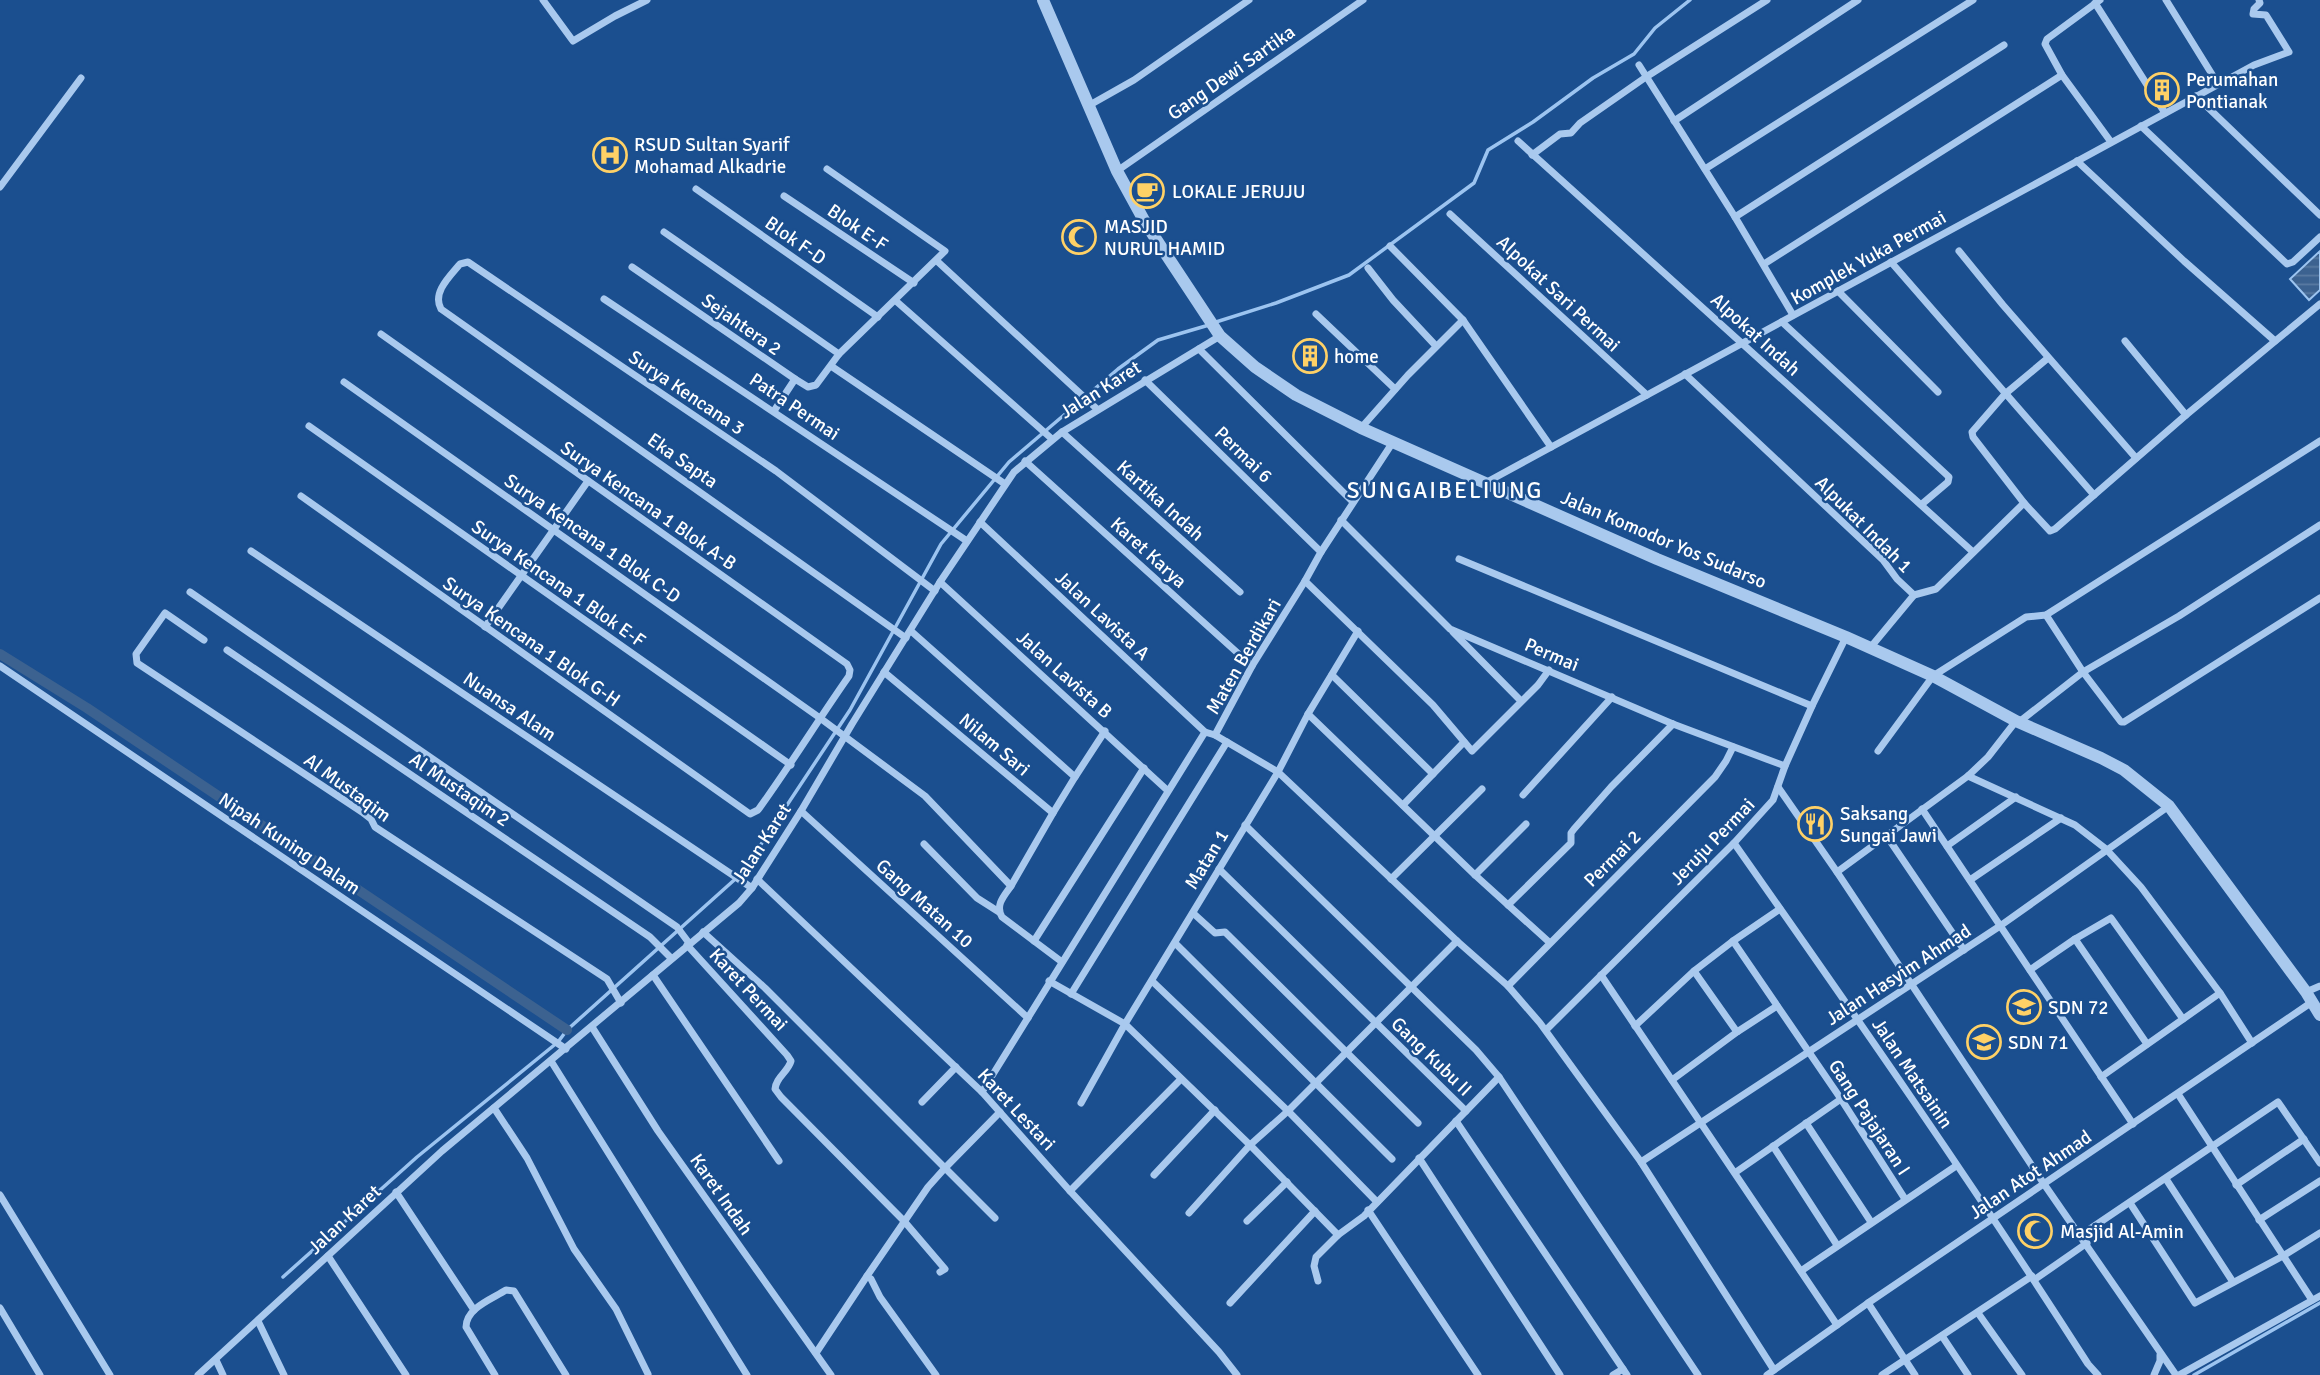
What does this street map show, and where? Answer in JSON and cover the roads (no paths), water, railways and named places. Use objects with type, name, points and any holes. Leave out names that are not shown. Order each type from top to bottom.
[{"type":"street","points":[[543,0],[573,41],[647,0]]},
{"type":"street","name":"Jalan Komodor Yos Sudarso","points":[[1043,0],[1117,171],[1146,224],[1219,335],[1275,382],[1393,442],[1657,559],[1933,676],[2017,721],[2124,770],[2169,806],[2320,1015]]},
{"type":"street","points":[[1088,106],[1134,80],[1249,0]]},
{"type":"street","name":"Gang Dewi Sartika","points":[[1117,171],[1363,0]]},
{"type":"street","points":[[1532,155],[1558,135],[1572,133],[1580,123],[1646,77],[1767,0]]},
{"type":"street","points":[[1674,121],[1858,0]]},
{"type":"street","points":[[1704,169],[1973,0]]},
{"type":"street","points":[[2166,0],[2218,84]]},
{"type":"street","name":"Komplek Yuka Permai","points":[[1487,482],[2218,84],[2265,59],[2288,52],[2266,15],[2253,14],[2260,3],[2259,0]]},
{"type":"street","points":[[2111,142],[2045,48],[2047,39],[2097,2],[2165,113]]},
{"type":"street","points":[[1735,217],[2004,45]]},
{"type":"street","points":[[1639,65],[1793,315]]},
{"type":"street","points":[[1764,264],[2062,75]]},
{"type":"street","points":[[0,187],[81,78]]},
{"type":"street","points":[[2196,96],[2320,215]]},
{"type":"street","points":[[2141,126],[2287,264],[2293,262],[2320,237]]},
{"type":"street","name":"Alpokat Indah","points":[[1518,141],[1973,552]]},
{"type":"street","points":[[2077,161],[2275,341]]},
{"type":"street","points":[[774,411],[795,379],[812,387],[817,385],[839,354],[945,253],[944,249],[827,169]]},
{"type":"street","name":"Blok F-D","points":[[696,189],[878,317]]},
{"type":"street","name":"Blok E-F","points":[[784,196],[914,283]]},
{"type":"street","name":"Alpokat Sari Permai","points":[[1450,214],[1647,395]]},
{"type":"street","name":"Sejahtera 2","points":[[664,232],[839,354]]},
{"type":"street","points":[[1390,246],[1463,320],[1550,447]]},
{"type":"street","points":[[1959,251],[2136,458]]},
{"type":"street","points":[[937,261],[1094,406]]},
{"type":"street","name":"Surya Kencana 3","points":[[441,309],[438,295],[460,264],[468,262],[776,471],[932,589]]},
{"type":"street","points":[[1891,262],[2094,495]]},
{"type":"street","name":"Sejahtera 2","points":[[632,267],[795,379]]},
{"type":"street","points":[[1368,268],[1393,300],[1436,346]]},
{"type":"street","points":[[1838,291],[1938,392]]},
{"type":"street","name":"Patra Permai","points":[[604,299],[965,539]]},
{"type":"street","points":[[895,301],[1051,437]]},
{"type":"street","points":[[2048,358],[2005,394],[1974,429],[1973,437],[2024,503],[2052,531],[2320,304]]},
{"type":"street","name":"Eka Sapta","points":[[441,309],[906,635],[1075,777]]},
{"type":"street","points":[[1316,314],[1395,389]]},
{"type":"street","points":[[1362,428],[1395,389],[1463,320]]},
{"type":"street","points":[[1782,322],[1949,477],[1948,482],[1922,504]]},
{"type":"street","name":"Surya Kencana 1 Blok A-B","points":[[381,334],[847,664],[849,676],[791,765],[758,810],[753,814],[746,813]]},
{"type":"street","name":"Jalan Karet","points":[[198,1375],[396,1192],[653,975],[669,955],[739,903],[801,811],[843,735],[884,672],[932,589],[940,582],[965,539],[980,522],[1003,482],[1051,437],[1062,432],[1094,406],[1145,380],[1219,335]]},
{"type":"street","points":[[2125,341],[2186,415]]},
{"type":"street","points":[[1199,349],[1352,501]]},
{"type":"street","points":[[831,366],[1003,482]]},
{"type":"street","name":"Alpukat Indah 1","points":[[1685,374],[1883,560],[1897,579],[1914,595],[1936,589],[2024,503]]},
{"type":"street","name":"Permai 6","points":[[1145,380],[1321,551]]},
{"type":"street","name":"Surya Kencana 1 Blok C-D","points":[[344,382],[822,719],[925,796],[1011,886]]},
{"type":"street","name":"Surya Kencana 1 Blok E-F","points":[[309,426],[791,765]]},
{"type":"street","name":"Kartika Indah","points":[[1062,432],[1240,592]]},
{"type":"street","points":[[1878,751],[1933,676],[2026,617],[2046,615],[2320,441]]},
{"type":"street","name":"Maten Berdikari","points":[[982,1092],[1167,790],[1205,732],[1214,735],[1321,551],[1393,442]]},
{"type":"street","name":"Karet Karya","points":[[1025,461],[1252,666]]},
{"type":"street","points":[[485,627],[588,481]]},
{"type":"street","name":"Surya Kencana 1 Blok G-H","points":[[301,496],[746,813]]},
{"type":"street","name":"Permai","points":[[1341,520],[1450,629],[1673,724],[1785,766]]},
{"type":"street","name":"Jalan Lavista A","points":[[980,522],[1205,732]]},
{"type":"street","points":[[1837,872],[1968,776],[1988,757],[2017,721],[2083,672],[2179,616],[2320,524]]},
{"type":"street","name":"Nuansa Alam","points":[[251,551],[750,887]]},
{"type":"street","points":[[1459,559],[1811,706]]},
{"type":"street","points":[[1305,581],[1433,705],[1472,751],[1549,670]]},
{"type":"street","name":"Jalan Lavista B","points":[[940,582],[1167,790]]},
{"type":"street","name":"Karet Permai","points":[[190,592],[677,927],[687,942],[791,1061],[776,1082],[775,1089],[904,1221]]},
{"type":"street","points":[[1870,648],[1914,595]]},
{"type":"street","points":[[2046,615],[2083,672],[2120,722],[2124,722],[2320,598]]},
{"type":"street","name":"Al Mustaqim","points":[[204,640],[164,613],[136,654],[137,663],[362,812],[371,819],[375,827],[607,979],[620,1001]]},
{"type":"street","points":[[1450,629],[1521,701]]},
{"type":"street","name":"Matan 1","points":[[1081,1102],[1125,1024],[1278,772],[1308,714],[1358,631]]},
{"type":"street","name":"Jeruju Permai","points":[[1546,1030],[1734,843],[1773,800],[1811,706],[1846,637]]},
{"type":"street","name":"Al Mustaqim 2","points":[[227,650],[650,937],[669,955]]},
{"type":"street","name":"Nipah Kuning Dalam","points":[[0,666],[564,1048]]},
{"type":"street","name":"Nilam Sari","points":[[884,672],[1054,813]]},
{"type":"street","points":[[1332,674],[1433,774]]},
{"type":"street","points":[[1522,795],[1612,697]]},
{"type":"street","points":[[1308,714],[1475,875],[1549,942]]},
{"type":"street","points":[[1508,905],[1571,843],[1574,829],[1673,724]]},
{"type":"street","points":[[999,912],[1000,904],[1105,731]]},
{"type":"street","points":[[1214,735],[1278,772],[1508,986],[1546,1030],[1641,1162],[1774,1370]]},
{"type":"street","points":[[1071,993],[1227,742]]},
{"type":"street","points":[[1404,805],[1464,742]]},
{"type":"street","name":"Permai 2","points":[[1508,986],[1715,777],[1733,747]]},
{"type":"street","points":[[1034,941],[1144,768]]},
{"type":"street","points":[[1968,776],[2075,825],[2106,849],[2141,887],[2220,993],[2252,1043]]},
{"type":"street","points":[[1778,787],[2044,1184],[2177,1375],[2188,1373],[2316,1298],[2283,1256],[2178,1094]]},
{"type":"street","points":[[1391,879],[1482,789]]},
{"type":"street","points":[[1947,846],[2016,797]]},
{"type":"street","name":"Jalan Hasyim Ahmad","points":[[1641,1162],[2000,926],[2169,806]]},
{"type":"street","points":[[1922,809],[2133,1124]]},
{"type":"street","name":"Gang Matan 10","points":[[801,811],[1028,1018]]},
{"type":"street","points":[[1970,880],[2061,818]]},
{"type":"street","points":[[1475,875],[1526,824]]},
{"type":"street","points":[[1245,825],[1476,1051],[1499,1077],[1698,1375]]},
{"type":"street","points":[[1886,835],[1964,950]]},
{"type":"street","name":"Jalan Matsainin","points":[[1734,843],[1858,1020],[1993,1218],[2088,1364],[2098,1375]]},
{"type":"street","points":[[924,844],[977,898],[1062,962]]},
{"type":"street","name":"Gang Kubu II","points":[[1219,869],[1466,1111]]},
{"type":"street","name":"Karet Lestari","points":[[757,880],[982,1092],[1237,1375]]},
{"type":"street","points":[[1635,1026],[1694,971],[1780,909]]},
{"type":"street","points":[[1193,912],[1215,933],[1224,932],[1418,1123]]},
{"type":"street","points":[[2030,970],[2108,919],[2113,920],[2183,1018]]},
{"type":"street","points":[[703,932],[765,988],[995,1218]]},
{"type":"street","points":[[2075,939],[2147,1044]]},
{"type":"street","points":[[1189,1213],[1250,1145],[1288,1111],[1457,941]]},
{"type":"street","name":"Gang Pajajaran I","points":[[1733,941],[1906,1199]]},
{"type":"street","points":[[1175,943],[1392,1159]]},
{"type":"street","points":[[1694,971],[1737,1032]]},
{"type":"street","points":[[653,975],[779,1161]]},
{"type":"street","points":[[1601,975],[1837,1325]]},
{"type":"street","points":[[1049,981],[1125,1024],[1215,1110],[1338,1235]]},
{"type":"street","points":[[1152,981],[1288,1111],[1377,1202]]},
{"type":"street","name":"Jalan Atot Ahmad","points":[[1766,1375],[2252,1043],[2320,986]]},
{"type":"street","points":[[2101,1077],[2220,993]]},
{"type":"street","points":[[1672,1080],[1777,1006]]},
{"type":"street","name":"Karet Indah","points":[[592,1027],[658,1131],[831,1375]]},
{"type":"street","points":[[551,1061],[747,1375]]},
{"type":"street","points":[[922,1102],[956,1066]]},
{"type":"street","points":[[1318,1281],[1314,1266],[1316,1257],[1377,1202],[1499,1077]]},
{"type":"street","points":[[1070,1191],[1181,1079]]},
{"type":"street","points":[[1736,1172],[1841,1099]]},
{"type":"street","points":[[2081,1235],[2278,1102],[2320,1163]]},
{"type":"street","points":[[494,1108],[527,1158],[574,1249],[616,1309],[648,1374]]},
{"type":"street","points":[[1154,1175],[1215,1110]]},
{"type":"street","points":[[816,1353],[928,1187],[1000,1112]]},
{"type":"street","points":[[1456,1121],[1625,1372],[1613,1375]]},
{"type":"street","points":[[1806,1123],[1871,1222]]},
{"type":"street","points":[[2236,1185],[2304,1139]]},
{"type":"street","points":[[1773,1146],[1838,1245]]},
{"type":"street","points":[[1419,1158],[1560,1375]]},
{"type":"street","points":[[1801,1271],[1956,1166]]},
{"type":"street","points":[[2166,1179],[2233,1282]]},
{"type":"street","points":[[2259,1220],[2320,1181]]},
{"type":"street","points":[[1247,1221],[1287,1182]]},
{"type":"street","points":[[396,1192],[474,1310]]},
{"type":"street","points":[[0,1195],[110,1375]]},
{"type":"street","points":[[2130,1203],[2194,1303],[2283,1256],[2320,1233]]},
{"type":"street","points":[[1368,1210],[1478,1375]]},
{"type":"street","points":[[1230,1303],[1315,1211]]},
{"type":"street","points":[[904,1221],[945,1269],[940,1272]]},
{"type":"street","points":[[1882,1375],[2087,1243]]},
{"type":"street","points":[[328,1256],[406,1375]]},
{"type":"street","points":[[867,1276],[936,1375]]},
{"type":"street","points":[[495,1375],[466,1327],[466,1318],[506,1290],[514,1292],[566,1375]]},
{"type":"street","points":[[1868,1303],[1915,1375]]},
{"type":"street","points":[[0,1308],[40,1375]]},
{"type":"street","points":[[1978,1313],[2022,1375]]},
{"type":"street","points":[[258,1321],[284,1375]]},
{"type":"street","points":[[1942,1336],[1968,1375]]},
{"type":"street","points":[[2154,1375],[2160,1360],[2159,1351]]},
{"type":"street","points":[[216,1360],[223,1375]]},
{"type":"water","points":[[2320,251],[2320,290],[2309,300],[2290,279]]},
{"type":"waterway","points":[[1216,322],[1349,275],[1474,183],[1488,150],[1533,122],[1593,78],[1634,54],[1655,28],[1690,0]]},
{"type":"waterway","points":[[283,1277],[417,1157],[558,1042],[567,1030],[742,873],[850,710],[941,544],[1009,462],[1118,369],[1158,340],[1209,325]]},
{"type":"waterway","points":[[0,654],[87,708],[567,1030]]},
{"type":"waterway","points":[[2194,1375],[2320,1303]]},
{"type":"place","name":"Perumahan Pontianak","points":[[2162,90]]},
{"type":"place","name":"RSUD Sultan Syarif Mohamad Alkadrie","points":[[610,155]]},
{"type":"place","name":"LOKALE JERUJU","points":[[1147,191]]},
{"type":"place","name":"MASJID NURUL HAMID","points":[[1079,237]]},
{"type":"place","name":"home","points":[[1310,356]]},
{"type":"place","name":"Saksang Sungai Jawi","points":[[1815,824]]},
{"type":"place","name":"SDN 72","points":[[2024,1007]]},
{"type":"place","name":"SDN 71","points":[[1984,1042]]},
{"type":"place","name":"Masjid Al-Amin","points":[[2035,1231]]},
{"type":"district","name":"SUNGAIBELIUNG","points":[[1445,490]]}]
